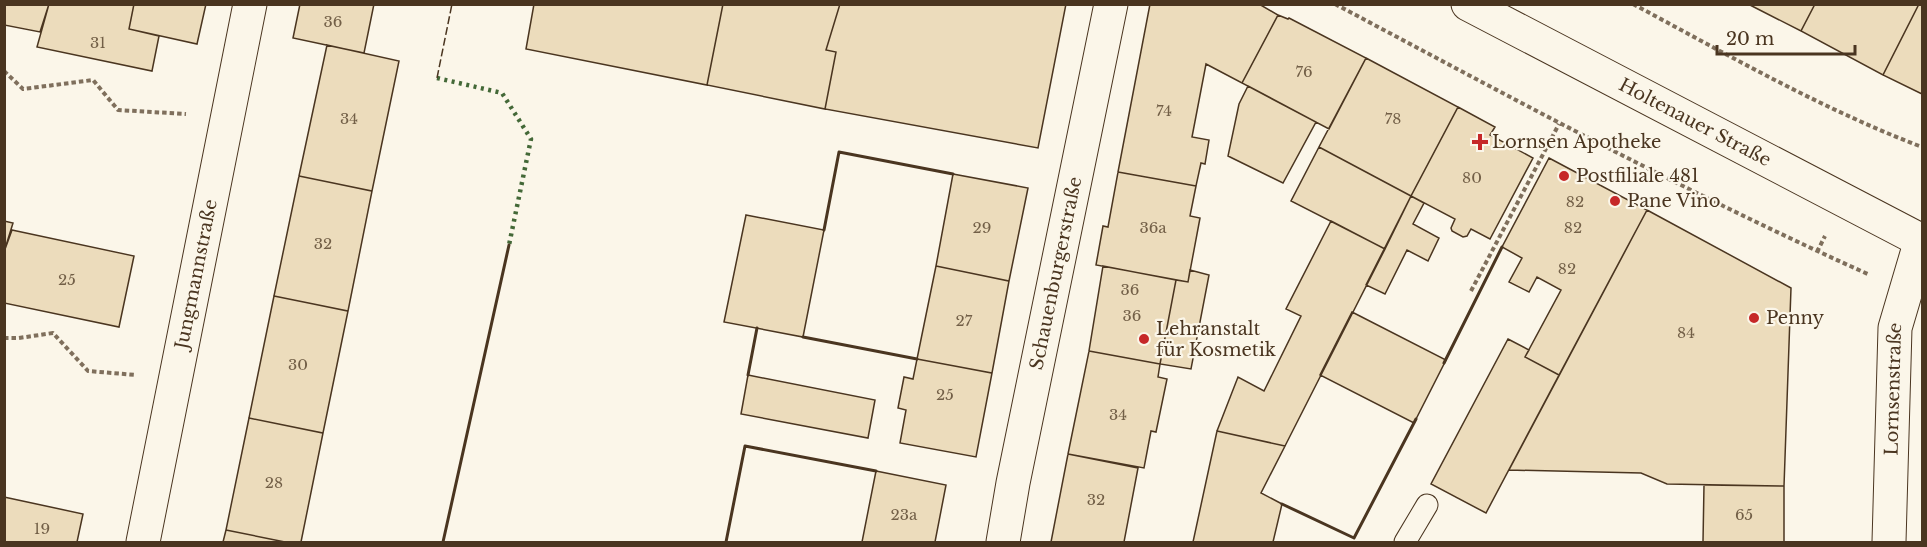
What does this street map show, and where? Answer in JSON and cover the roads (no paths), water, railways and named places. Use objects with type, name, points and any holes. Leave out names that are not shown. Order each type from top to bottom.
[{"type":"street","name":"Jungmannstraße","points":[[142,543],[250,4]]},
{"type":"street","name":"Schauenburgerstraße","points":[[1003,543],[1013,483],[1111,4]]},
{"type":"street","name":"Holtenauer Straße","points":[[1468,4],[1922,241]]},
{"type":"street","name":"Lornsenstraße","points":[[1889,543],[1895,328],[1922,241]]},
{"type":"lane","points":[[1405,543],[1427,505]]},
{"type":"place","name":"Lornsen Apotheke","points":[[1480,142]]},
{"type":"place","name":"Postfiliale 481","points":[[1564,176]]},
{"type":"place","name":"Pane Vino","points":[[1615,201]]},
{"type":"place","name":"Penny","points":[[1754,318]]},
{"type":"place","name":"Lehranstalt für Kosmetik","points":[[1144,339]]}]
